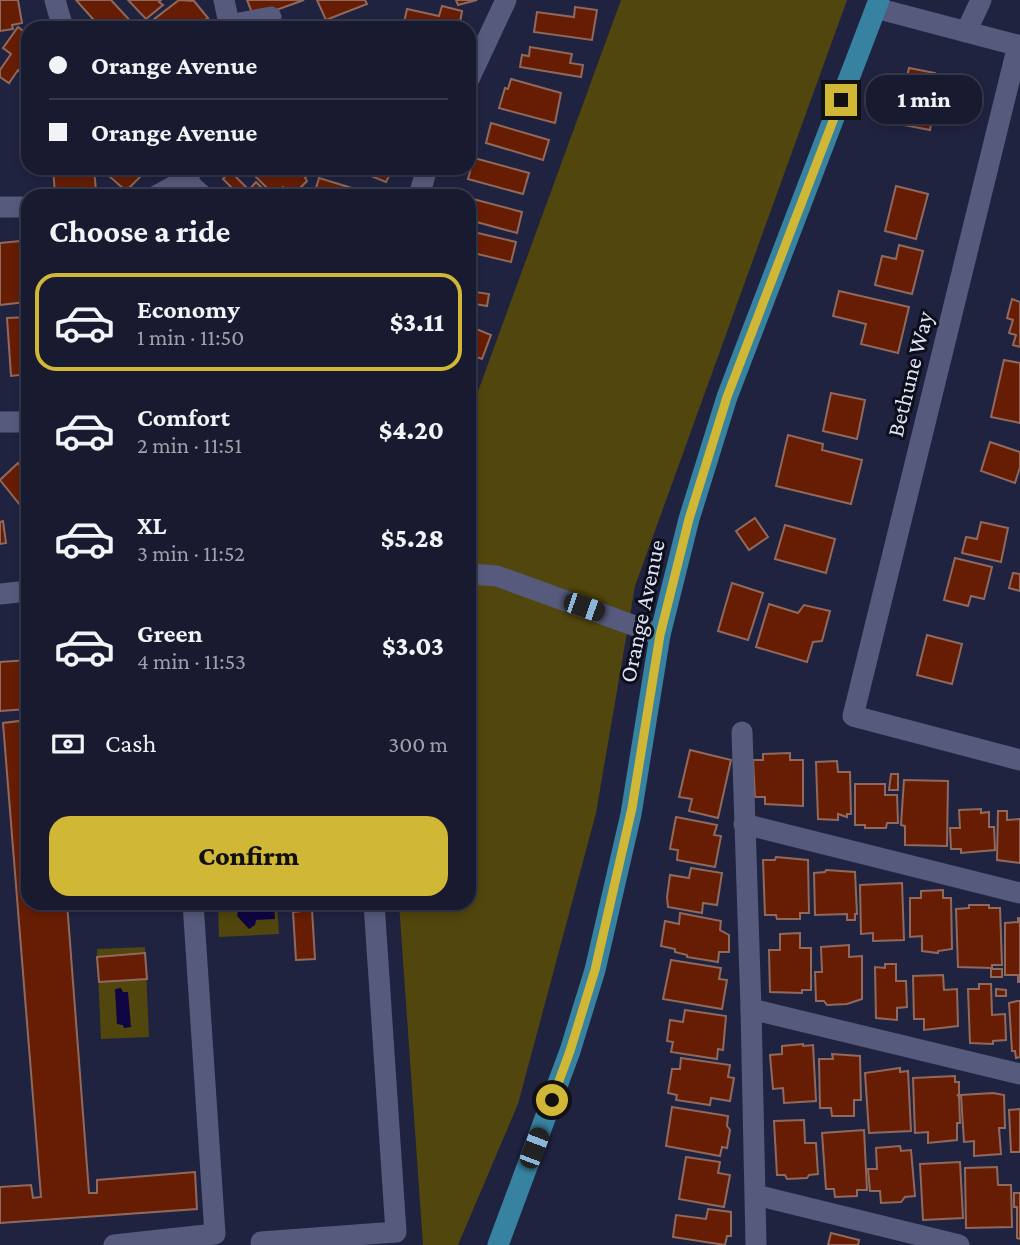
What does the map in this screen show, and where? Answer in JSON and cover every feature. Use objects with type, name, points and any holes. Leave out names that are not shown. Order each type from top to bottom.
[{"type":"main road","name":"Orange Avenue","points":[[498,1245],[570,1051],[595,970],[632,808],[660,635],[689,519],[727,397],[877,4]]},
{"type":"street","points":[[55,0],[61,21]]},
{"type":"street","points":[[224,0],[229,21]]},
{"type":"street","points":[[476,64],[506,0]]},
{"type":"street","points":[[967,32],[981,0]]},
{"type":"street","points":[[877,4],[1019,46]]},
{"type":"street","points":[[255,21],[271,17]]},
{"type":"street","name":"Bethune Way","points":[[1019,46],[853,716],[1020,760]]},
{"type":"street","points":[[167,189],[188,175]]},
{"type":"street","points":[[0,207],[21,207]]},
{"type":"street","points":[[0,422],[21,422]]},
{"type":"street","points":[[476,574],[497,576],[660,635]]},
{"type":"street","points":[[0,594],[21,592]]},
{"type":"street","points":[[742,732],[756,1245]]},
{"type":"street","points":[[744,824],[1020,893]]},
{"type":"street","points":[[114,1245],[215,1234],[193,910]]},
{"type":"street","points":[[261,1242],[396,1232],[374,910]]},
{"type":"street","points":[[751,1009],[1020,1074]]},
{"type":"street","points":[[756,1195],[958,1245]]},
{"type":"shaded area","points":[[621,0],[847,0],[635,586],[596,813],[518,1104],[458,1245],[423,1245],[399,910],[476,910],[476,397]]},
{"type":"shaded area","points":[[218,910],[277,910],[279,934],[219,937]]},
{"type":"shaded area","points":[[274,910],[275,919],[256,920],[255,925],[249,929],[237,916],[238,911]]},
{"type":"shaded area","points":[[145,947],[149,1037],[101,1039],[97,949]]},
{"type":"shaded area","points":[[121,988],[123,992],[128,992],[131,1027],[124,1028],[123,1025],[117,1024],[115,989]]},
{"type":"building","points":[[0,0],[18,0],[21,23],[12,25],[13,29],[0,31]]},
{"type":"building","points":[[76,0],[111,0],[130,21],[95,21]]},
{"type":"building","points":[[128,0],[161,0],[159,2],[163,5],[146,19]]},
{"type":"building","points":[[179,0],[194,1],[208,18],[206,21],[153,20]]},
{"type":"building","points":[[247,0],[304,0],[254,18]]},
{"type":"building","points":[[317,0],[365,0],[367,4],[326,20]]},
{"type":"building","points":[[456,0],[477,0],[458,5]]},
{"type":"building","points":[[442,6],[462,11],[460,21],[404,21],[407,9],[439,16]]},
{"type":"building","points":[[575,7],[597,10],[592,40],[534,32],[537,12],[574,17]]},
{"type":"building","points":[[18,27],[21,29],[21,73],[18,70],[9,83],[0,77],[0,70],[11,54],[3,48]]},
{"type":"building","points":[[530,47],[572,54],[570,63],[583,65],[581,77],[520,67],[522,55],[529,56]]},
{"type":"building","points":[[909,68],[935,73],[934,78],[956,83],[954,98],[937,94],[930,130],[904,125],[909,104],[901,103]]},
{"type":"building","points":[[511,79],[561,93],[555,123],[499,108],[505,88],[508,89]]},
{"type":"building","points":[[491,123],[549,140],[543,160],[486,143]]},
{"type":"building","points":[[476,159],[529,173],[523,194],[468,179],[469,175],[476,175]]},
{"type":"building","points":[[54,175],[95,175],[96,189],[55,189]]},
{"type":"building","points":[[108,175],[142,175],[128,189],[124,189]]},
{"type":"building","points":[[226,175],[234,175],[248,189],[233,189],[223,179]]},
{"type":"building","points":[[254,175],[308,175],[305,178],[307,181],[299,189],[268,189]]},
{"type":"building","points":[[368,175],[390,175],[386,182]]},
{"type":"building","points":[[319,178],[355,189],[318,189]]},
{"type":"building","points":[[256,182],[263,189],[250,189]]},
{"type":"building","points":[[896,186],[928,194],[916,239],[885,231]]},
{"type":"building","points":[[476,200],[522,212],[517,233],[476,222]]},
{"type":"building","points":[[476,233],[516,242],[511,262],[476,254]]},
{"type":"building","points":[[20,241],[21,302],[0,305],[0,243]]},
{"type":"building","points":[[899,245],[923,251],[912,294],[875,285],[882,256],[896,259]]},
{"type":"building","points":[[839,291],[909,307],[898,353],[861,344],[866,324],[833,316]]},
{"type":"building","points":[[476,292],[489,294],[487,306],[476,304]]},
{"type":"building","points":[[1012,299],[1020,302],[1020,347],[1013,345],[1016,335],[1009,333],[1013,320],[1007,318]]},
{"type":"building","points":[[21,317],[21,375],[11,376],[7,318]]},
{"type":"building","points":[[476,329],[491,335],[482,359],[476,357]]},
{"type":"building","points":[[1004,360],[1020,363],[1020,423],[991,417]]},
{"type":"building","points":[[831,393],[865,400],[857,439],[823,431]]},
{"type":"building","points":[[788,435],[823,444],[822,450],[862,460],[851,504],[776,486]]},
{"type":"building","points":[[990,442],[1020,452],[1020,467],[1015,483],[981,471]]},
{"type":"building","points":[[18,463],[21,467],[21,506],[0,480]]},
{"type":"building","points":[[755,518],[768,537],[749,550],[736,531]]},
{"type":"building","points":[[3,521],[6,543],[0,544],[0,522]]},
{"type":"building","points":[[981,522],[1008,528],[1001,562],[962,553],[966,537],[977,539]]},
{"type":"building","points":[[785,525],[835,539],[826,573],[775,559]]},
{"type":"building","points":[[955,558],[992,567],[984,599],[971,596],[968,606],[944,600]]},
{"type":"building","points":[[1013,573],[1020,574],[1020,591],[1009,588]]},
{"type":"building","points":[[732,583],[763,593],[748,640],[718,631]]},
{"type":"building","points":[[769,604],[798,613],[804,605],[830,611],[822,641],[813,642],[807,662],[756,647]]},
{"type":"building","points":[[927,635],[962,644],[952,684],[917,675]]},
{"type":"building","points":[[21,660],[21,710],[0,711],[0,662]]},
{"type":"building","points":[[21,721],[21,910],[68,910],[89,1193],[97,1193],[97,1180],[195,1172],[197,1209],[0,1223],[0,1187],[31,1185],[33,1198],[41,1197],[3,723]]},
{"type":"building","points":[[690,750],[731,760],[718,818],[689,811],[692,799],[679,797]]},
{"type":"building","points":[[790,753],[790,760],[803,760],[803,806],[765,804],[765,797],[755,797],[753,760],[763,760],[763,754]]},
{"type":"building","points":[[837,761],[838,772],[850,772],[851,814],[847,814],[847,817],[838,814],[838,820],[818,819],[816,762]]},
{"type":"building","points":[[891,774],[898,774],[898,790],[889,790]]},
{"type":"building","points":[[904,780],[948,781],[947,846],[905,845],[905,826],[901,825]]},
{"type":"building","points":[[855,784],[885,784],[885,795],[897,795],[898,823],[887,823],[886,828],[855,825]]},
{"type":"building","points":[[981,809],[981,813],[989,812],[989,827],[994,827],[995,850],[961,853],[961,849],[951,849],[950,828],[960,828],[959,810]]},
{"type":"building","points":[[998,811],[1007,811],[1007,820],[1020,819],[1020,863],[997,860]]},
{"type":"building","points":[[676,817],[717,825],[714,835],[721,836],[715,867],[677,860],[678,850],[670,849]]},
{"type":"building","points":[[776,857],[808,860],[809,913],[800,913],[800,919],[777,919],[776,915],[765,915],[763,860],[775,860]]},
{"type":"building","points":[[691,868],[722,873],[717,905],[703,903],[702,913],[668,907],[670,875],[689,878]]},
{"type":"building","points":[[826,870],[855,872],[855,920],[847,920],[847,914],[815,915],[814,873]]},
{"type":"building","points":[[902,883],[904,940],[873,941],[873,933],[861,934],[860,885]]},
{"type":"building","points":[[943,890],[943,898],[951,898],[952,949],[938,953],[922,951],[922,936],[910,937],[910,898],[921,898],[921,891]]},
{"type":"building","points":[[969,905],[1000,908],[1002,965],[992,965],[992,968],[958,967],[956,909],[969,908]]},
{"type":"building","points":[[312,910],[315,959],[296,960],[293,912]]},
{"type":"building","points":[[680,913],[721,921],[720,930],[729,935],[729,952],[719,952],[718,962],[687,957],[675,952],[675,949],[661,946],[665,921],[679,924]]},
{"type":"building","points":[[1018,918],[1020,982],[1018,975],[1005,975],[1005,923],[1018,922]]},
{"type":"building","points":[[800,933],[800,948],[811,948],[811,990],[802,990],[802,993],[770,992],[769,950],[780,950],[780,934]]},
{"type":"building","points":[[849,945],[849,957],[862,956],[862,999],[847,1004],[827,1005],[824,1001],[816,1001],[815,972],[822,972],[821,947]]},
{"type":"building","points":[[145,953],[147,979],[99,982],[97,957]]},
{"type":"building","points":[[671,960],[721,968],[719,979],[727,980],[722,1009],[663,999]]},
{"type":"building","points":[[885,964],[896,964],[896,981],[906,981],[907,1007],[897,1008],[897,1020],[876,1018],[875,967],[885,968]]},
{"type":"building","points":[[991,969],[1002,969],[1002,977],[991,977]]},
{"type":"building","points":[[943,975],[944,990],[957,989],[958,1026],[924,1030],[924,1019],[914,1019],[913,976]]},
{"type":"building","points":[[979,984],[991,984],[992,1015],[1005,1014],[1006,1040],[993,1041],[993,1044],[970,1043],[968,989],[979,989]]},
{"type":"building","points":[[996,989],[1006,990],[1006,996],[996,996]]},
{"type":"building","points":[[1020,1001],[1020,1057],[1016,1058],[1015,1051],[1012,1051],[1009,1003]]},
{"type":"building","points":[[685,1010],[726,1016],[723,1050],[718,1049],[717,1059],[671,1052],[673,1042],[667,1041],[670,1020],[683,1022]]},
{"type":"building","points":[[813,1045],[816,1101],[784,1103],[783,1088],[773,1089],[770,1055],[782,1054],[782,1046]]},
{"type":"building","points":[[832,1054],[860,1056],[861,1100],[854,1100],[854,1116],[832,1116],[831,1108],[820,1108],[819,1059],[833,1059]]},
{"type":"building","points":[[681,1058],[730,1065],[728,1077],[734,1078],[730,1101],[711,1098],[710,1105],[676,1100],[677,1095],[668,1093],[672,1069],[680,1069]]},
{"type":"building","points":[[900,1068],[900,1072],[908,1071],[911,1131],[869,1133],[865,1073]]},
{"type":"building","points":[[955,1076],[955,1082],[959,1082],[957,1095],[960,1123],[957,1123],[957,1140],[928,1143],[928,1132],[915,1133],[913,1078]]},
{"type":"building","points":[[961,1095],[1004,1095],[1005,1128],[999,1128],[1001,1154],[974,1156],[974,1141],[964,1142]]},
{"type":"building","points":[[672,1107],[728,1116],[727,1126],[730,1130],[727,1148],[722,1147],[720,1156],[666,1146]]},
{"type":"building","points":[[1020,1109],[1020,1152],[1011,1152],[1009,1110]]},
{"type":"building","points":[[804,1120],[805,1143],[816,1143],[818,1174],[809,1175],[807,1178],[787,1179],[785,1175],[777,1175],[774,1121]]},
{"type":"building","points":[[864,1130],[867,1190],[857,1190],[857,1196],[835,1197],[834,1189],[826,1189],[822,1133]]},
{"type":"building","points":[[900,1146],[901,1151],[911,1150],[915,1196],[905,1197],[901,1202],[881,1203],[880,1191],[870,1191],[868,1169],[877,1169],[876,1148]]},
{"type":"building","points":[[686,1157],[720,1162],[718,1173],[730,1175],[724,1207],[679,1199]]},
{"type":"building","points":[[960,1162],[963,1218],[923,1220],[920,1164]]},
{"type":"building","points":[[997,1167],[998,1185],[1011,1185],[1012,1227],[966,1228],[965,1168]]},
{"type":"building","points":[[1014,1193],[1020,1193],[1020,1239],[1017,1238]]},
{"type":"building","points":[[708,1209],[731,1212],[731,1236],[727,1236],[725,1245],[673,1237],[676,1215],[706,1219]]},
{"type":"building","points":[[831,1233],[859,1240],[858,1245],[828,1245]]},
{"type":"route","points":[[552,1100],[595,970],[632,808],[660,635],[689,519],[727,397],[841,100]]}]
